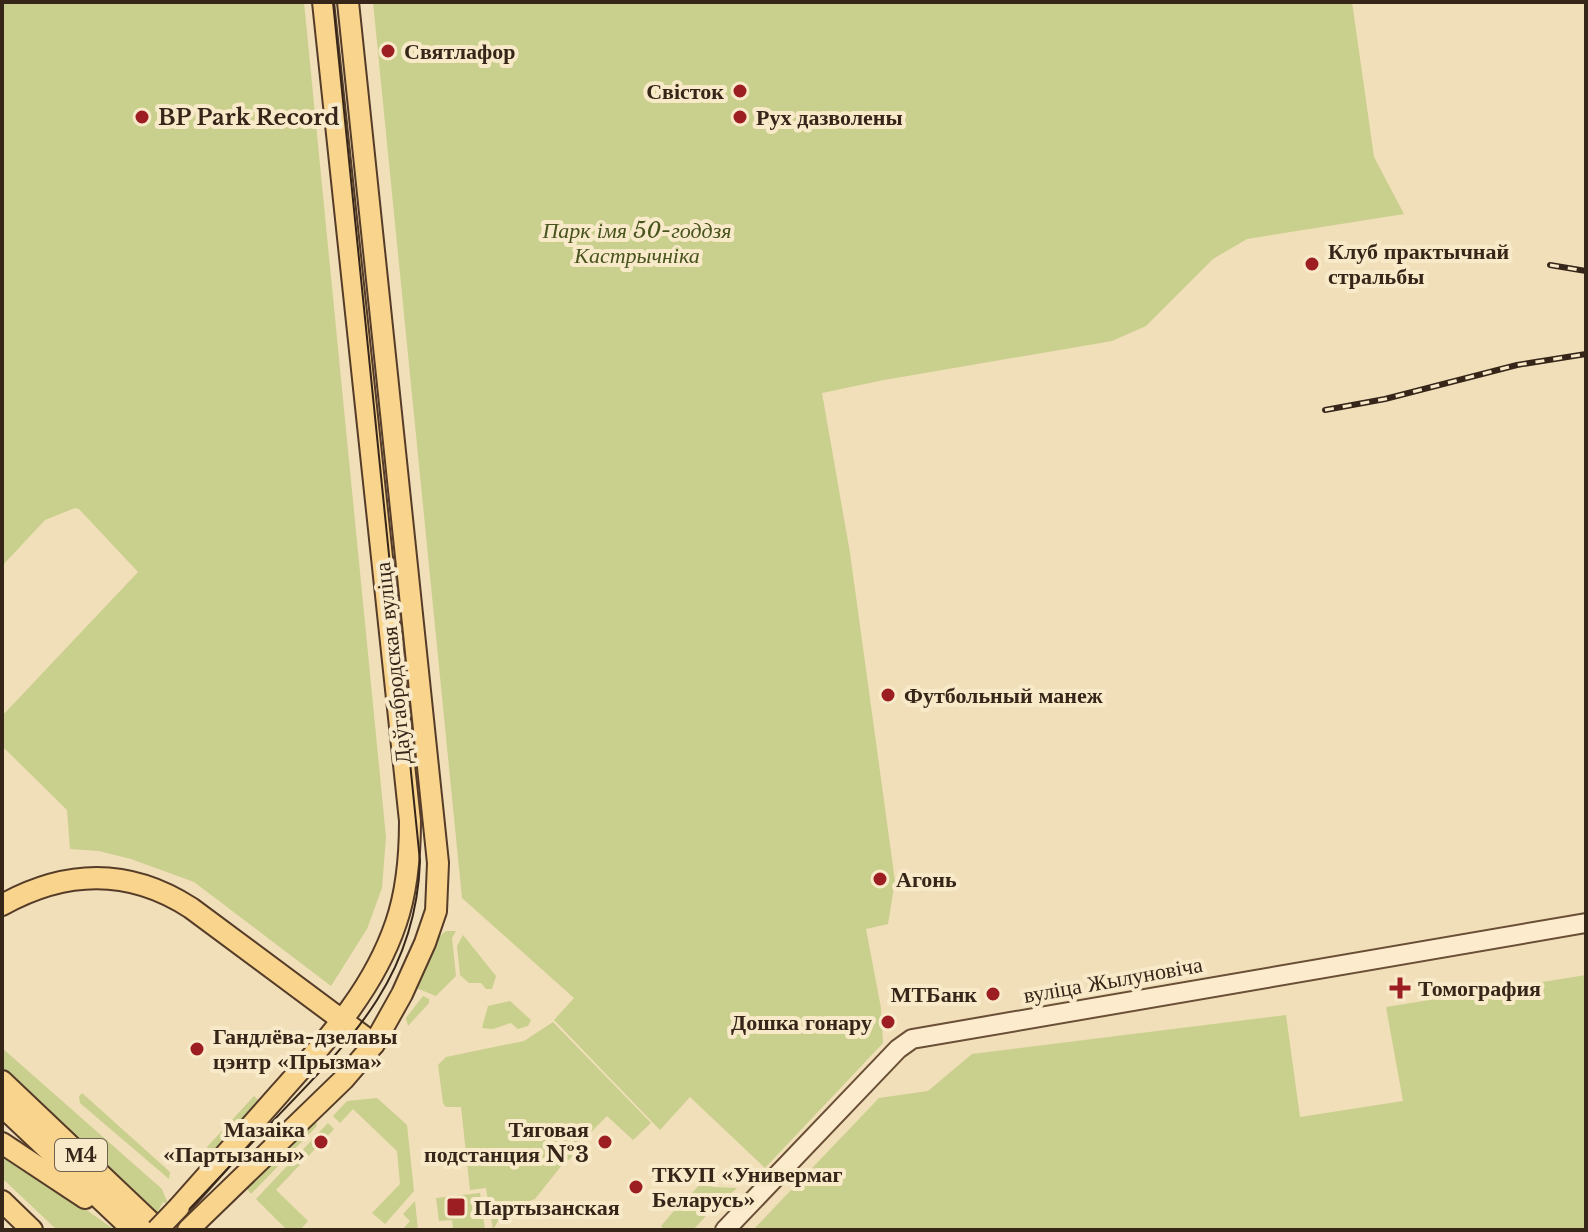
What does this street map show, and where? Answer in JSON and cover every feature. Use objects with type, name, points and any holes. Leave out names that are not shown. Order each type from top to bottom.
[{"type":"main road","name":"Даўгабродская вуліца","points":[[158,1230],[343,1021],[376,969],[397,921],[408,860],[410,821],[323,2]]},
{"type":"main road","name":"Даўгабродская вуліца","points":[[197,1221],[335,1088],[374,1044],[402,994],[436,911],[438,863],[348,2]]},
{"type":"main road","points":[[2,905],[36,887],[67,879],[106,879],[145,886],[176,898],[191,908],[374,1044]]},
{"type":"main road","name":"М4","points":[[2,1081],[158,1230]]},
{"type":"main road","name":"М4","points":[[2,1106],[132,1229]]},
{"type":"main road","points":[[2,1143],[132,1229]]},
{"type":"main road","points":[[2,1201],[32,1230]]},
{"type":"main road","points":[[181,1204],[197,1221]]},
{"type":"street","name":"вуліца Жылуновіча","points":[[725,1230],[896,1051],[912,1039],[1586,923]]},
{"type":"green space","points":[[2,2],[304,2],[386,837],[382,888],[367,929],[331,986],[194,882],[131,859],[99,851],[70,849],[67,810],[2,746],[2,716],[138,572],[75,508],[45,520],[2,566]]},
{"type":"green space","name":"Парк імя 50-годдзя Кастрычніка","points":[[373,2],[1352,2],[1374,157],[1404,214],[1247,239],[1213,259],[1146,326],[1112,341],[822,393],[850,553],[895,881],[888,924],[866,929],[881,1008],[883,1043],[765,1168],[690,1097],[660,1130],[554,1020],[574,998],[462,898]]},
{"type":"green space","points":[[446,931],[456,931],[452,938],[456,976],[436,996],[416,988],[435,940]]},
{"type":"green space","points":[[463,935],[496,976],[492,989],[486,989],[481,983],[469,983],[460,975],[457,946]]},
{"type":"green space","points":[[1586,975],[1586,1230],[753,1230],[879,1098],[928,1091],[972,1054],[1286,1015],[1300,1117],[1403,1101],[1386,1007]]},
{"type":"green space","points":[[423,996],[429,999],[429,1003],[408,1026],[406,1018]]},
{"type":"green space","points":[[510,1001],[531,1020],[528,1026],[518,1029],[511,1023],[493,1029],[482,1028],[488,1006]]},
{"type":"green space","points":[[553,1022],[651,1123],[633,1140],[607,1116],[578,1145],[571,1158],[535,1199],[504,1210],[493,1230],[486,1188],[470,1190],[461,1107],[446,1107],[443,1103],[438,1065],[446,1057],[524,1041]]},
{"type":"green space","points":[[2,1048],[162,1189],[168,1204],[163,1202],[156,1215],[2,1070]]},
{"type":"green space","points":[[82,1093],[170,1172],[169,1179],[80,1103]]},
{"type":"green space","points":[[254,1096],[259,1101],[211,1156],[207,1147]]},
{"type":"green space","points":[[377,1098],[407,1125],[414,1191],[385,1224],[372,1213],[400,1184],[397,1151],[353,1109],[340,1123],[333,1116],[347,1101]]},
{"type":"green space","points":[[313,1120],[316,1127],[251,1194],[244,1185]]},
{"type":"green space","points":[[328,1123],[334,1129],[276,1190],[308,1221],[300,1230],[287,1230],[256,1199]]},
{"type":"green space","points":[[2,1151],[115,1230],[57,1230],[2,1178]]},
{"type":"green space","points":[[701,1183],[737,1188],[726,1198],[699,1199],[692,1193]]},
{"type":"green space","points":[[480,1193],[485,1230],[453,1229],[452,1220],[439,1221],[436,1198]]},
{"type":"green space","points":[[415,1201],[418,1230],[402,1230],[410,1221],[403,1214]]},
{"type":"green space","points":[[680,1204],[716,1205],[693,1230],[665,1230],[661,1226]]},
{"type":"tram line","points":[[169,1230],[350,1037],[391,975],[406,941],[416,903],[420,861],[333,2]]},
{"type":"railway","points":[[1550,265],[1586,271]]},
{"type":"railway","points":[[1325,410],[1385,399],[1517,365],[1586,354]]},
{"type":"place","name":"Святлафор","points":[[388,51]]},
{"type":"place","name":"Свісток","points":[[740,91]]},
{"type":"place","name":"BP Park Record","points":[[142,117]]},
{"type":"place","name":"Рух дазволены","points":[[740,117]]},
{"type":"place","name":"Клуб практычнай стральбы","points":[[1312,264]]},
{"type":"place","name":"Футбольный манеж","points":[[888,695]]},
{"type":"place","name":"Агонь","points":[[880,879]]},
{"type":"place","name":"Томография","points":[[1400,988]]},
{"type":"place","name":"МТБанк","points":[[993,994]]},
{"type":"place","name":"Дошка гонару","points":[[888,1022]]},
{"type":"place","name":"Гандлёва-дзелавы цэнтр «Прызма»","points":[[197,1049]]},
{"type":"place","name":"Мазаіка «Партызаны»","points":[[321,1142]]},
{"type":"place","name":"Тяговая подстанция №3","points":[[605,1142]]},
{"type":"place","name":"ТКУП «Универмаг Беларусь»","points":[[636,1187]]},
{"type":"place","name":"Партызанская","points":[[456,1207]]}]
